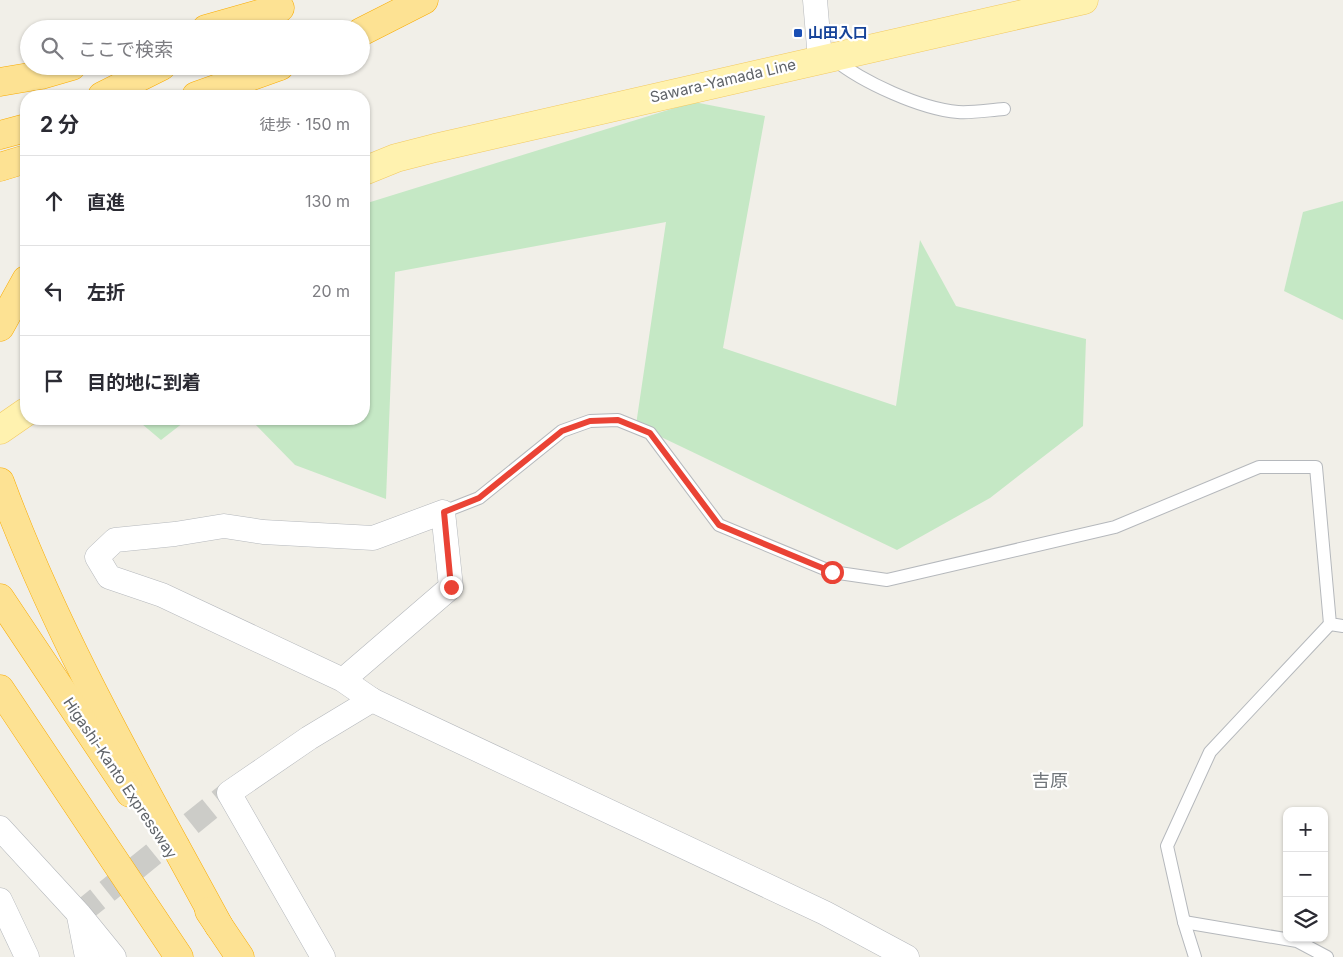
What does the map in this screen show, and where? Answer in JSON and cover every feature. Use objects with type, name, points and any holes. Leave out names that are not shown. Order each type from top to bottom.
[{"type":"highway","points":[[370,27],[424,0]]},
{"type":"highway","points":[[235,20],[287,4]]},
{"type":"highway","points":[[256,20],[287,4]]},
{"type":"highway","points":[[0,82],[42,75]]},
{"type":"highway","points":[[114,90],[144,75]]},
{"type":"highway","points":[[213,90],[256,75]]},
{"type":"highway","points":[[250,90],[269,75]]},
{"type":"highway","points":[[0,135],[20,130]]},
{"type":"highway","points":[[0,167],[20,161]]},
{"type":"highway","points":[[0,327],[20,291]]},
{"type":"highway","points":[[0,482],[16,526],[81,664],[219,926]]},
{"type":"highway","name":"Higashi-Kanto Expressway","points":[[0,598],[240,957]]},
{"type":"highway","points":[[2,692],[179,957]]},
{"type":"main road","name":"Sawara-Yamada Line","points":[[370,169],[396,158],[435,148],[1084,0]]},
{"type":"main road","points":[[0,430],[20,416]]},
{"type":"street","points":[[815,0],[826,58]]},
{"type":"street","points":[[343,680],[451,587],[444,512],[373,538],[263,532],[224,526],[175,534],[115,540],[97,557],[109,576],[162,595],[343,680],[372,700],[825,913],[908,957]]},
{"type":"street","points":[[323,957],[229,794],[309,738],[372,700]]},
{"type":"street","points":[[0,828],[79,914],[114,957]]},
{"type":"street","points":[[0,900],[27,957]]},
{"type":"street","points":[[79,914],[87,957]]},
{"type":"lane","points":[[826,58],[850,72],[895,93],[927,104],[957,112],[1004,109]]},
{"type":"lane","points":[[444,512],[479,498],[562,431],[590,421],[618,420],[650,433],[719,525],[832,572],[887,580],[1115,527],[1259,467],[1316,467],[1330,624],[1210,752],[1167,846],[1184,922],[1195,957]]},
{"type":"lane","points":[[1330,624],[1343,626]]},
{"type":"lane","points":[[1184,922],[1297,941],[1327,957]]},
{"type":"green space","points":[[694,102],[765,116],[723,348],[896,406],[920,240],[956,306],[1086,339],[1083,426],[990,498],[897,550],[636,425],[666,222],[395,272],[386,499],[295,465],[256,425],[370,425],[370,202]]},
{"type":"green space","points":[[1343,201],[1343,320],[1284,291],[1303,212]]},
{"type":"green space","points":[[143,425],[180,425],[161,440]]},
{"type":"tunnel","points":[[79,914],[229,793]]},
{"type":"place","name":"山田入口","points":[[798,33]]},
{"type":"district","name":"吉原","points":[[1050,781]]},
{"type":"route","points":[[451,587],[444,512],[479,498],[562,431],[590,421],[618,420],[650,433],[719,525],[832,572]]}]
